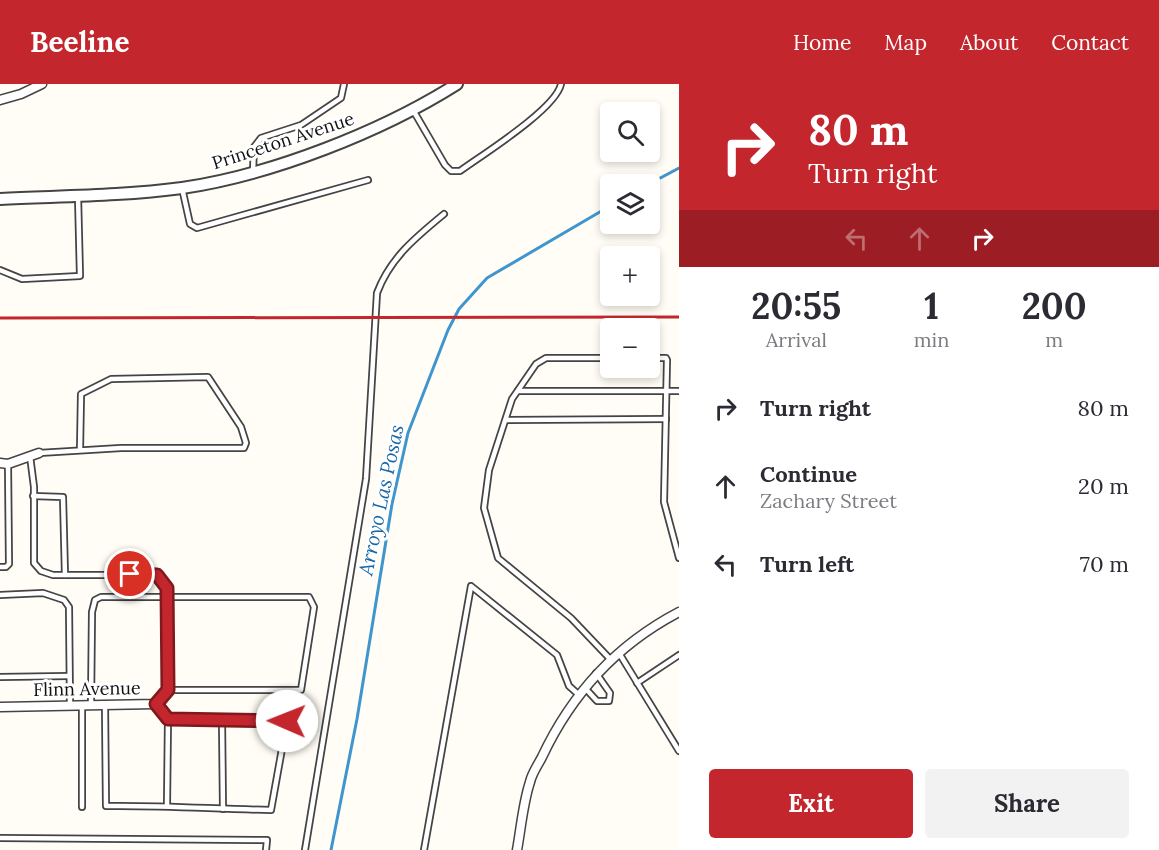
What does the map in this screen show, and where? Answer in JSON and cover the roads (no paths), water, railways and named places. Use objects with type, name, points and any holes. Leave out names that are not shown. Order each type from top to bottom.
[{"type":"street","points":[[0,100],[42,84]]},
{"type":"street","name":"Princeton Avenue","points":[[0,199],[182,188],[253,171],[369,130],[413,110],[457,84]]},
{"type":"street","points":[[4,464],[34,455]]},
{"type":"street","points":[[167,596],[168,690]]},
{"type":"street","points":[[517,850],[530,780],[554,732],[581,690],[619,653],[649,630],[679,612]]},
{"type":"street","name":"Flinn Avenue","points":[[0,707],[156,704],[168,690]]},
{"type":"lane","points":[[253,171],[254,147],[261,138],[301,125],[341,98],[344,84]]},
{"type":"lane","points":[[413,110],[445,165],[451,171],[460,171],[528,123],[554,97],[561,84]]},
{"type":"lane","points":[[182,188],[190,224],[197,228],[368,180]]},
{"type":"lane","points":[[0,270],[22,279],[80,276],[78,195]]},
{"type":"lane","points":[[305,850],[366,479],[377,293],[384,275],[400,254],[444,214]]},
{"type":"lane","points":[[600,358],[546,358],[536,364],[518,390],[506,420],[489,470],[484,508],[498,558],[571,618],[611,660]]},
{"type":"lane","points":[[660,359],[667,360],[664,502],[679,558]]},
{"type":"lane","points":[[80,450],[81,394],[111,379],[208,377],[241,427],[246,442],[244,448],[80,450],[34,455],[34,563],[41,571],[65,575],[157,575],[164,582],[167,596]]},
{"type":"lane","points":[[518,390],[679,391]]},
{"type":"lane","points":[[506,420],[666,419]]},
{"type":"lane","points":[[0,567],[6,567],[9,564],[4,464]]},
{"type":"lane","points":[[33,496],[63,497],[65,575]]},
{"type":"lane","points":[[424,850],[471,586],[557,655],[569,686],[581,690],[597,701],[609,701],[610,693],[596,673]]},
{"type":"lane","points":[[0,595],[43,593],[64,600],[69,607],[70,706]]},
{"type":"lane","points":[[82,807],[92,612],[95,600],[101,597],[167,596],[309,597],[314,607],[301,690],[168,690]]},
{"type":"lane","points":[[619,653],[679,750]]},
{"type":"lane","points":[[637,683],[679,655]]},
{"type":"lane","points":[[0,677],[69,676]]},
{"type":"lane","points":[[156,704],[168,719],[167,805]]},
{"type":"lane","points":[[105,705],[104,804],[167,805],[184,809],[271,810],[287,721],[168,719]]},
{"type":"lane","points":[[222,720],[223,810]]},
{"type":"lane","points":[[0,838],[267,840],[266,850]]},
{"type":"waterway","name":"Arroyo Las Posas","points":[[660,178],[679,168]]},
{"type":"waterway","name":"Arroyo Las Posas","points":[[331,850],[357,719],[392,504],[408,433],[448,330],[459,309],[487,278],[600,212]]},
{"type":"railway","points":[[0,318],[679,317]]}]
